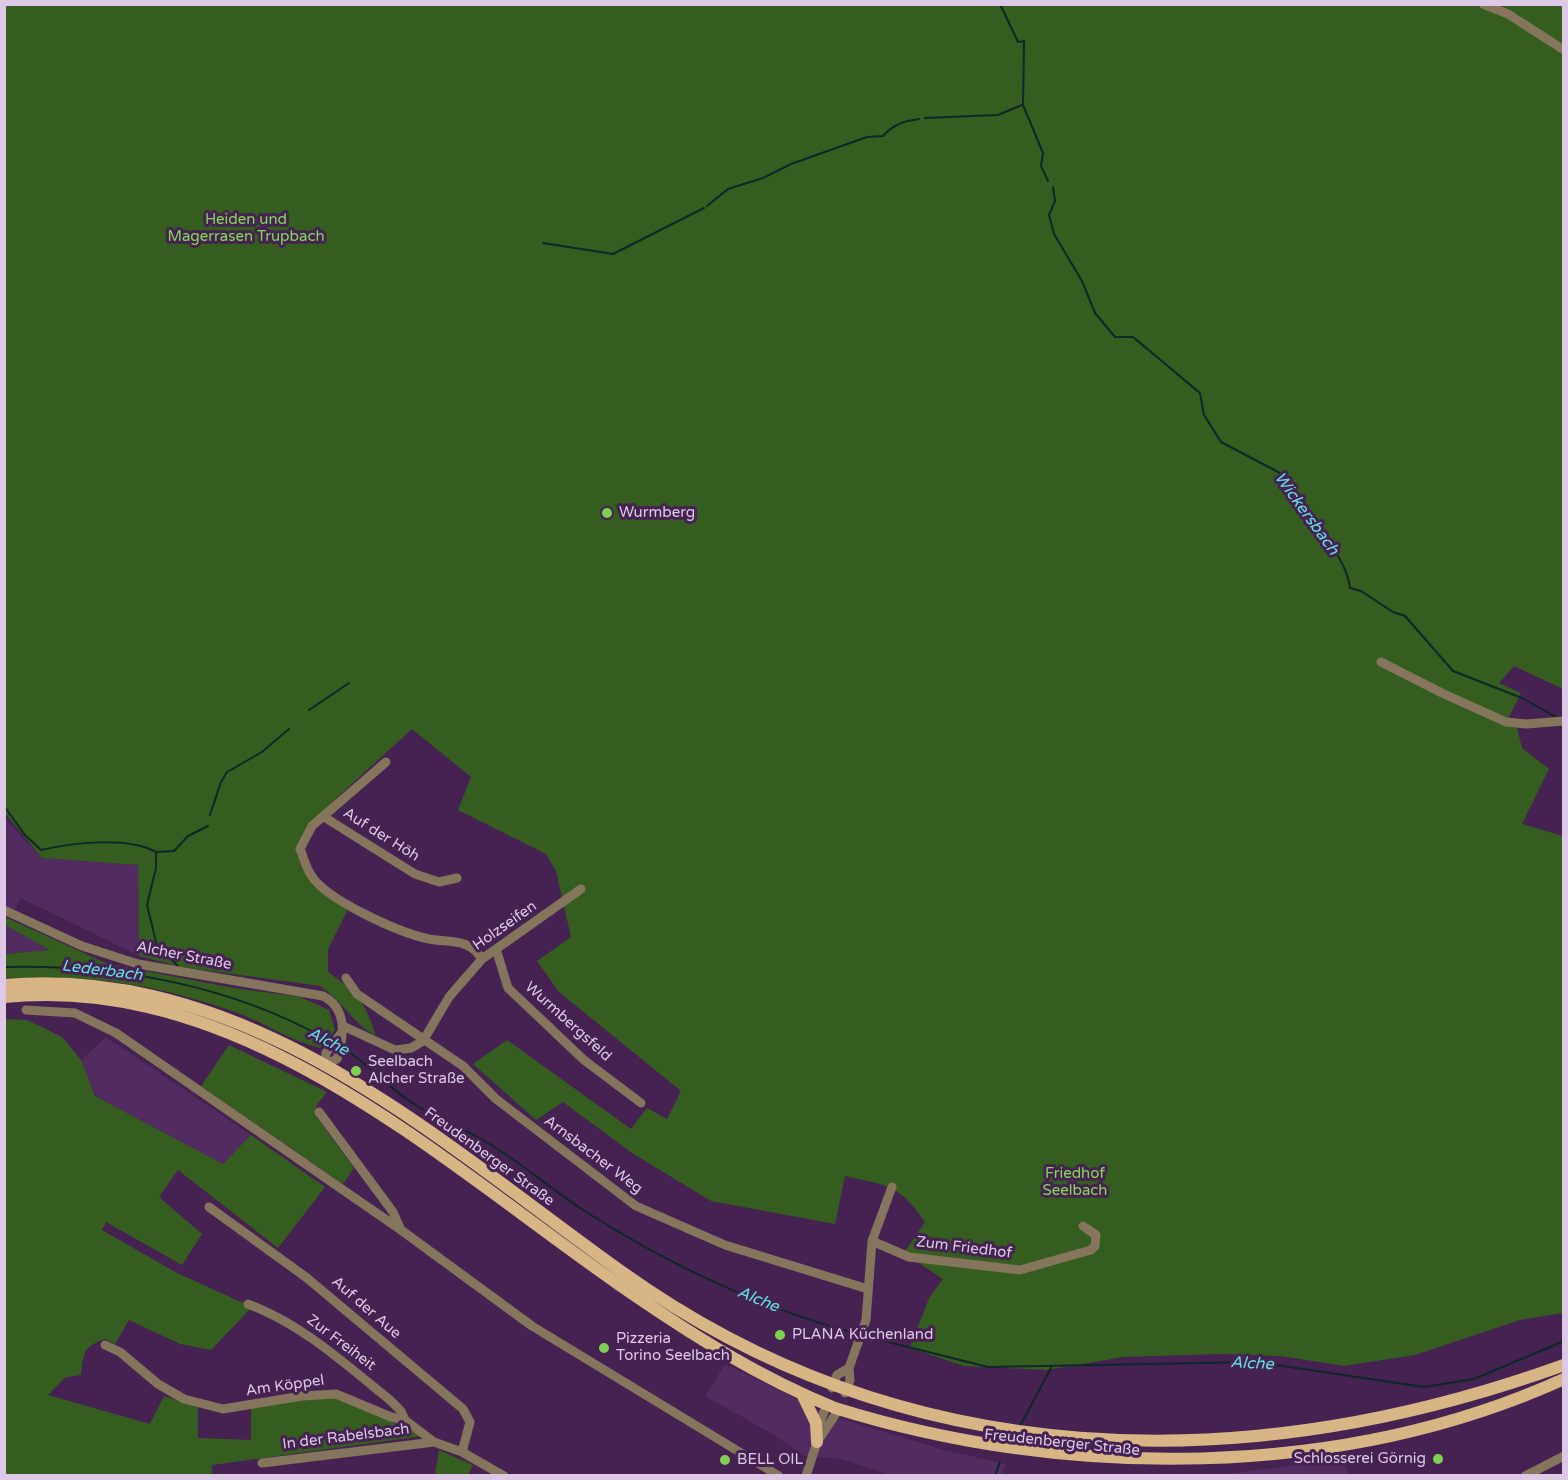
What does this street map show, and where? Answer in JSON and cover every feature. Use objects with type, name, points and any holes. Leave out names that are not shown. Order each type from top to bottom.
[{"type":"main road","name":"Freudenberger Straße","points":[[4,985],[63,983],[111,988],[157,997],[238,1022],[322,1071],[655,1309],[734,1360],[832,1407],[922,1436],[997,1453],[1095,1465],[1196,1468],[1266,1463],[1364,1447],[1467,1418],[1563,1378]]},
{"type":"main road","name":"Freudenberger Straße","points":[[4,997],[86,997],[153,1009],[249,1042],[366,1088],[663,1299],[762,1358],[844,1394],[902,1413],[999,1439],[1097,1453],[1195,1455],[1296,1447],[1391,1428],[1462,1407],[1563,1365]]},
{"type":"main road","points":[[831,1389],[832,1407]]},
{"type":"main road","points":[[802,1394],[812,1409],[817,1436]]},
{"type":"main road","points":[[832,1407],[844,1394]]},
{"type":"street","points":[[1483,4],[1508,14],[1563,50]]},
{"type":"street","points":[[1381,662],[1506,722],[1526,724],[1563,721]]},
{"type":"street","name":"Auf der Höh","points":[[386,762],[312,826],[300,849],[312,877],[340,900],[386,925],[428,939],[461,942],[475,948],[482,959]]},
{"type":"street","name":"Auf der Höh","points":[[324,817],[415,874],[439,882],[457,878]]},
{"type":"street","name":"Holzseifen","points":[[423,1041],[449,997],[482,959],[581,889]]},
{"type":"street","name":"Alcher Straße","points":[[4,910],[82,946],[138,964],[323,996],[336,1006],[341,1033]]},
{"type":"street","name":"Wurmbergsfeld","points":[[496,949],[508,988],[585,1060],[641,1103]]},
{"type":"street","name":"Arnsbacher Weg","points":[[346,978],[357,994],[463,1066],[496,1099],[636,1206],[691,1233],[724,1245],[868,1289]]},
{"type":"street","points":[[26,1010],[75,1013],[116,1033],[339,1190],[401,1230],[532,1326],[779,1476]]},
{"type":"street","points":[[341,1033],[395,1050],[411,1048],[423,1041]]},
{"type":"street","points":[[322,1071],[324,1059],[341,1033]]},
{"type":"street","points":[[322,1071],[337,1059],[341,1033]]},
{"type":"street","points":[[319,1112],[393,1212],[401,1230]]},
{"type":"street","points":[[844,1394],[850,1380],[849,1368],[867,1311],[872,1241],[892,1187]]},
{"type":"street","name":"Auf der Aue","points":[[209,1207],[307,1278],[463,1409],[471,1422],[462,1452]]},
{"type":"street","name":"Zum Friedhof","points":[[872,1241],[909,1257],[1020,1270],[1091,1250],[1095,1246],[1096,1235],[1083,1226]]},
{"type":"street","name":"Zur Freiheit","points":[[248,1304],[276,1314],[310,1337],[390,1400],[401,1411],[405,1420]]},
{"type":"street","name":"Am Köppel","points":[[105,1345],[133,1362],[172,1394],[202,1404],[223,1409],[302,1396],[336,1394],[391,1417],[405,1420],[434,1442],[462,1452],[504,1476]]},
{"type":"street","points":[[831,1389],[837,1375],[849,1368]]},
{"type":"street","points":[[806,1476],[817,1436],[832,1407]]},
{"type":"street","name":"In der Rabelsbach","points":[[262,1463],[434,1442]]},
{"type":"street","points":[[1525,1476],[1563,1456]]},
{"type":"shaded area","points":[[4,818],[42,858],[138,865],[139,956],[21,898],[15,909],[5,908]]},
{"type":"shaded area","points":[[5,925],[51,950],[5,954]]},
{"type":"shaded area","points":[[106,1037],[251,1135],[223,1164],[95,1096],[81,1060]]},
{"type":"shaded area","points":[[725,1364],[835,1417],[944,1450],[1006,1464],[1001,1475],[893,1476],[842,1459],[804,1456],[774,1435],[705,1396]]},
{"type":"shaded area","points":[[1343,1459],[1348,1475],[1217,1475]]},
{"type":"green space","points":[[4,5],[1563,5],[1563,689],[1514,666],[1499,683],[1521,693],[1508,719],[1517,728],[1522,748],[1549,769],[1522,824],[1563,836],[1563,1313],[1520,1320],[1415,1355],[1344,1366],[1281,1356],[1218,1354],[1124,1357],[1046,1370],[964,1366],[910,1348],[929,1298],[943,1279],[904,1253],[925,1222],[900,1193],[882,1185],[845,1176],[835,1224],[711,1201],[632,1153],[563,1102],[536,1120],[473,1064],[507,1040],[631,1129],[647,1108],[667,1119],[681,1091],[559,992],[537,961],[571,937],[556,871],[546,854],[458,810],[471,777],[412,729],[332,802],[297,847],[313,883],[348,909],[328,949],[328,972],[347,986],[359,999],[376,1036],[320,986],[182,967],[139,956],[138,865],[42,858],[5,813]]},
{"type":"green space","points":[[5,917],[108,964],[234,988],[300,997],[329,1010],[335,1030],[320,1048],[298,1041],[235,1012],[149,988],[66,978],[5,978],[5,954],[50,950],[5,925]]},
{"type":"green space","points":[[4,1019],[27,1020],[62,1037],[81,1060],[95,1096],[223,1164],[251,1135],[325,1187],[278,1248],[178,1170],[159,1197],[202,1234],[182,1265],[106,1222],[102,1230],[177,1273],[252,1307],[211,1350],[180,1344],[129,1320],[115,1344],[105,1339],[88,1348],[84,1356],[81,1375],[66,1377],[48,1395],[150,1424],[164,1396],[198,1407],[198,1438],[251,1440],[251,1408],[334,1395],[423,1436],[212,1465],[212,1475],[5,1476]]},
{"type":"green space","points":[[229,1045],[327,1092],[316,1106],[317,1118],[354,1168],[343,1184],[201,1086]]},
{"type":"green space","points":[[439,1450],[473,1465],[468,1475],[435,1475]]},
{"type":"waterway","name":"Wickersbach","points":[[1000,4],[1018,42],[1024,41],[1023,105],[1043,153],[1041,166],[1048,181]]},
{"type":"waterway","points":[[925,118],[998,115],[1022,105]]},
{"type":"waterway","points":[[707,206],[728,189],[763,178],[791,164],[867,137],[883,136],[900,124],[919,119]]},
{"type":"waterway","name":"Wickersbach","points":[[1053,187],[1055,201],[1049,215],[1054,234],[1082,281],[1095,313],[1115,337],[1133,337],[1200,393],[1204,415],[1221,442],[1280,473],[1304,509],[1305,518],[1316,527],[1316,531],[1338,556],[1346,572],[1350,588],[1361,591],[1393,612],[1405,616],[1453,671],[1522,698],[1556,717]]},
{"type":"waterway","points":[[543,243],[613,254],[704,208]]},
{"type":"waterway","points":[[309,710],[349,683]]},
{"type":"waterway","points":[[210,815],[221,782],[227,772],[262,752],[289,729]]},
{"type":"waterway","name":"Alche","points":[[4,806],[25,835],[41,850],[83,843],[115,842],[144,847],[156,852],[156,868],[147,905],[157,946],[178,966]]},
{"type":"waterway","points":[[156,852],[174,851],[188,836],[208,826]]},
{"type":"waterway","name":"Lederbach","points":[[4,967],[89,969],[172,982],[253,1005],[330,1041]]},
{"type":"waterway","name":"Alche","points":[[343,1048],[414,1104],[499,1150],[583,1210],[648,1249],[750,1298],[858,1334]]},
{"type":"waterway","name":"Alche","points":[[864,1336],[988,1367],[1256,1362],[1424,1387],[1474,1379],[1564,1341]]},
{"type":"waterway","points":[[1020,1426],[1051,1368]]},
{"type":"waterway","points":[[995,1476],[1000,1462]]},
{"type":"place","name":"Wurmberg","points":[[607,513]]},
{"type":"place","name":"Seelbach Alcher Straße","points":[[356,1071]]},
{"type":"place","name":"PLANA Küchenland","points":[[780,1335]]},
{"type":"place","name":"Pizzeria Torino Seelbach","points":[[604,1348]]},
{"type":"place","name":"Schlosserei Görnig","points":[[1438,1459]]},
{"type":"place","name":"BELL OIL","points":[[725,1460]]},
{"type":"park label","name":"Heiden und Magerrasen Trupbach","points":[[246,228]]},
{"type":"park label","name":"Friedhof Seelbach","points":[[1075,1182]]}]
